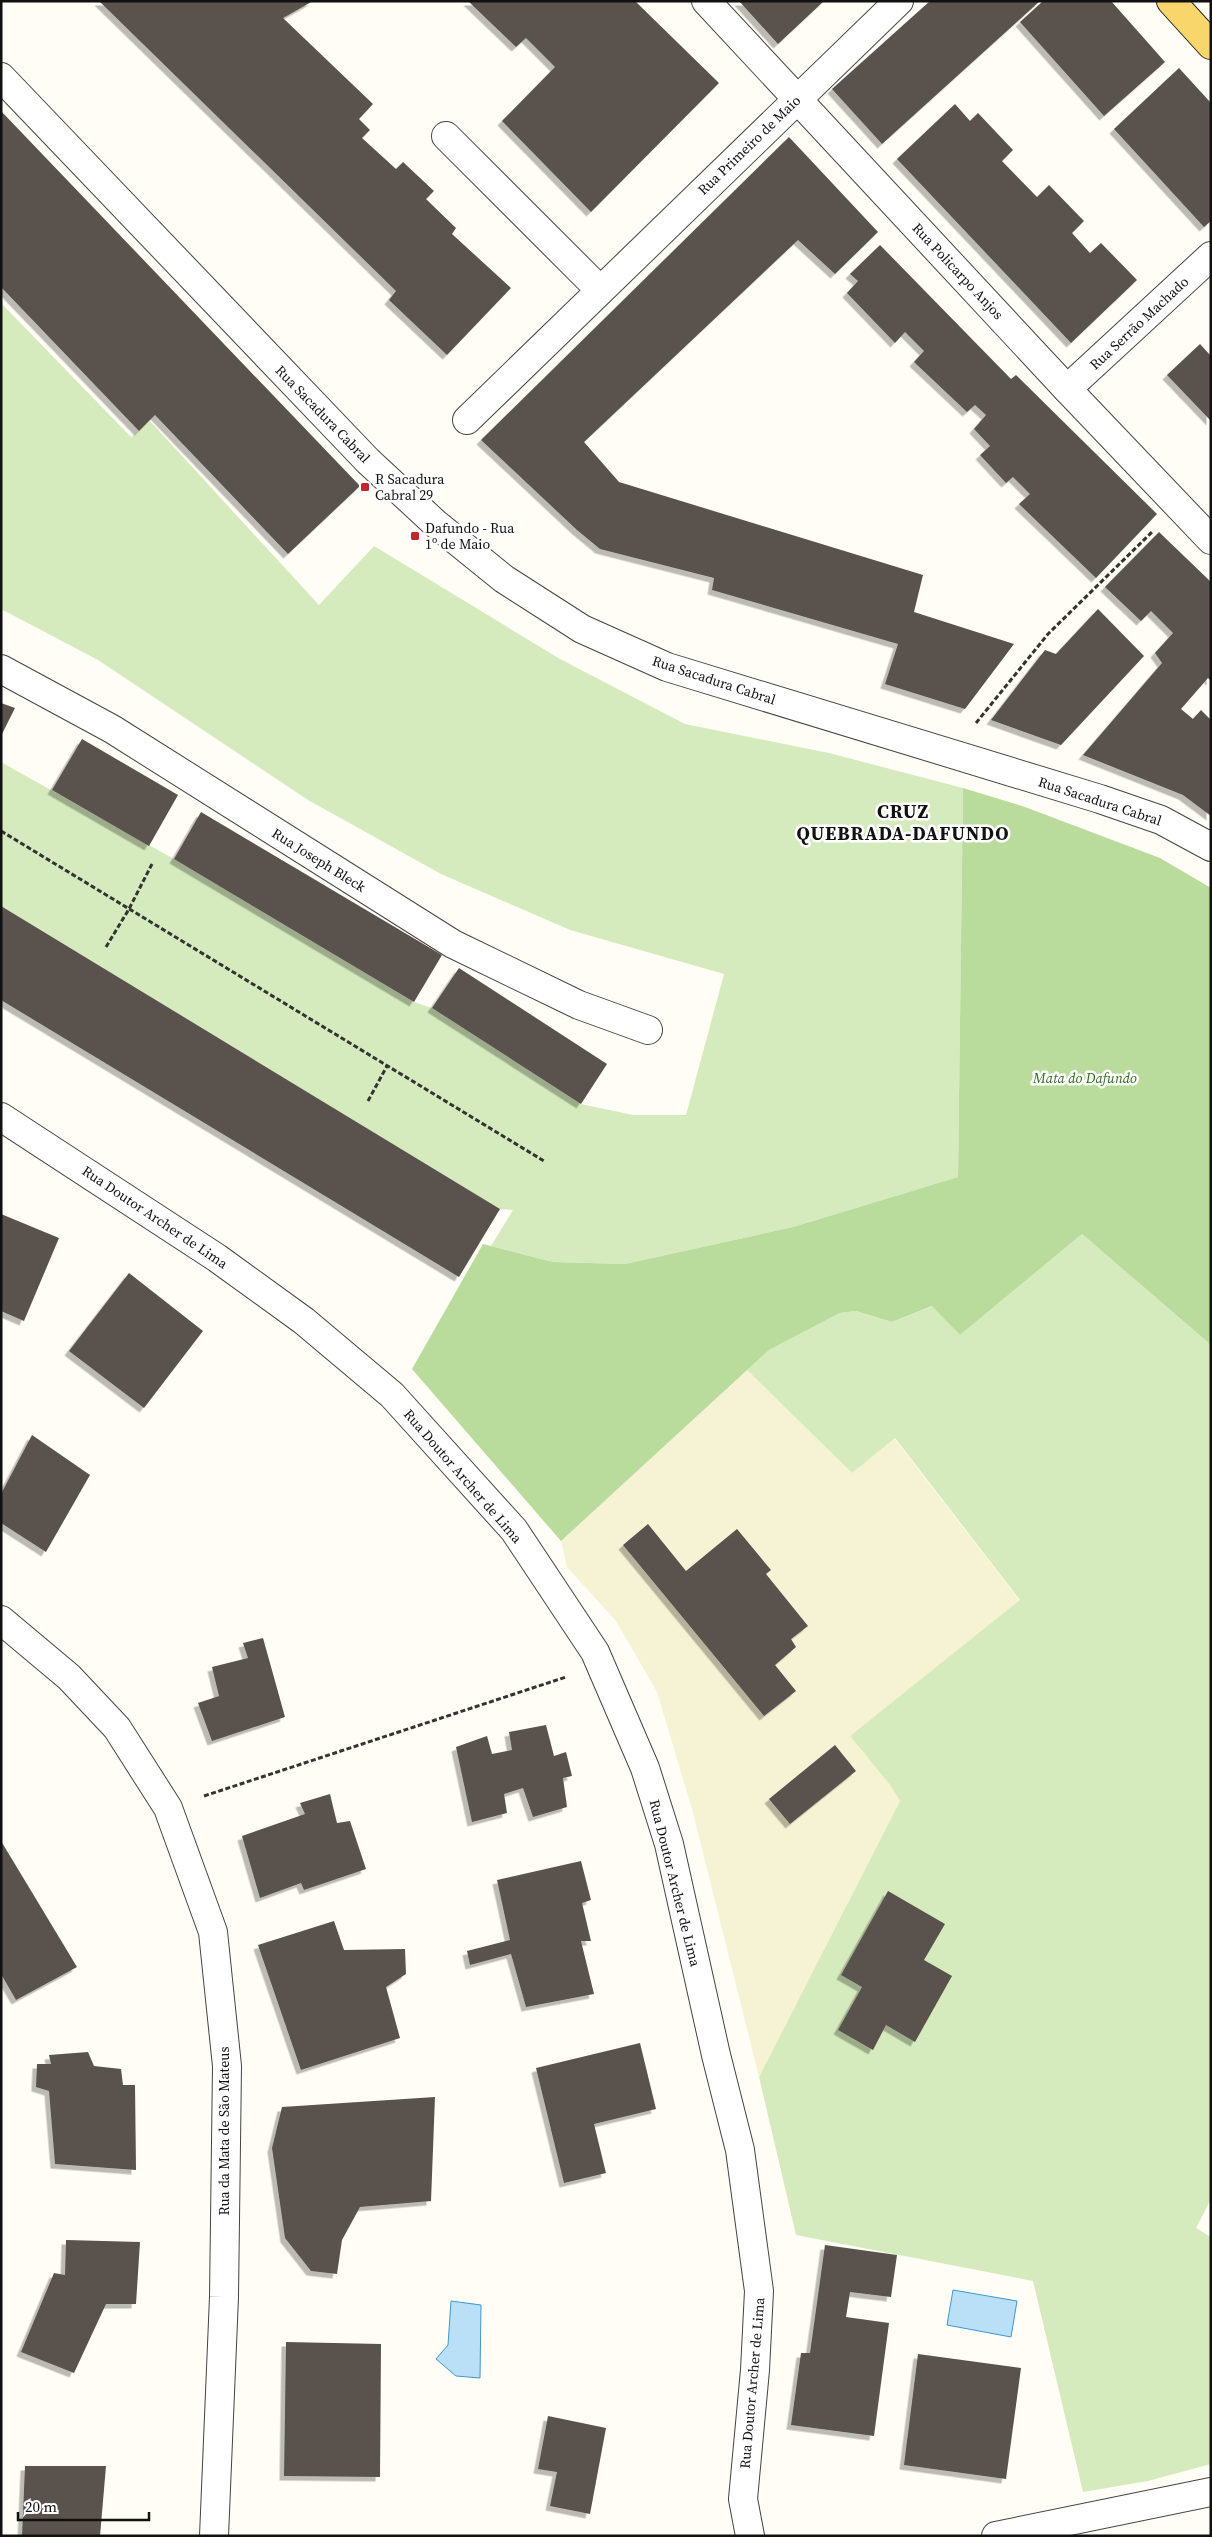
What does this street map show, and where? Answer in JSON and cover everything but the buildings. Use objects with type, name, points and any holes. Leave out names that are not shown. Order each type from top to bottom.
[{"type":"main road","points":[[1171,1],[1211,45]]},
{"type":"street","name":"Rua Policarpo Anjos","points":[[706,1],[1067,389],[1211,540]]},
{"type":"street","name":"Rua Primeiro de Maio","points":[[467,420],[599,289],[899,1]]},
{"type":"street","name":"Rua Sacadura Cabral","points":[[1,77],[380,473],[436,524],[504,579],[582,629],[667,667],[1100,799],[1161,820],[1211,847]]},
{"type":"street","points":[[446,136],[599,289]]},
{"type":"street","name":"Rua Serrão Machado","points":[[1067,389],[1211,256]]},
{"type":"street","name":"Rua Joseph Bleck","points":[[1,669],[112,729],[453,944],[579,1004],[648,1030]]},
{"type":"street","name":"Rua Doutor Archer de Lima","points":[[1,1117],[217,1258],[304,1322],[392,1395],[514,1530],[594,1652],[645,1768],[669,1844],[712,2037],[740,2150],[760,2292],[743,2499],[750,2536]]},
{"type":"street","name":"Rua da Mata de São Mateus","points":[[1,1620],[69,1676],[117,1728],[168,1808],[213,1932],[227,2066],[224,2297],[214,2536]]},
{"type":"street","points":[[996,2536],[1211,2492]]},
{"type":"path","points":[[950,754],[1048,634],[1178,506]]},
{"type":"path","points":[[1,831],[544,1161]]},
{"type":"path","points":[[106,946],[129,909],[153,862]]},
{"type":"path","points":[[368,1101],[387,1066]]},
{"type":"path","points":[[168,1808],[600,1666]]},
{"type":"shaded area","points":[[747,1370],[852,1473],[894,1438],[1020,1601],[850,1736],[890,1785],[900,1801],[759,2077],[692,1809],[657,1692],[616,1621],[567,1567],[561,1541]]},
{"type":"green space","points":[[1,303],[131,437],[150,421],[319,605],[374,546],[560,659],[685,724],[829,753],[963,788],[958,1177],[793,1227],[625,1264],[553,1262],[491,1246],[513,1210],[500,1209],[1,906],[1,762],[174,859],[414,1002],[432,1008],[581,1104],[633,1115],[686,1115],[724,974],[570,930],[441,874],[308,800],[98,660],[1,609]]},
{"type":"green space","name":"Mata do Dafundo","points":[[963,788],[1025,807],[1160,858],[1211,888],[1211,1345],[1082,1234],[960,1335],[932,1306],[892,1322],[856,1311],[840,1313],[769,1350],[561,1541],[412,1369],[483,1244],[553,1262],[625,1264],[793,1227],[958,1177]]},
{"type":"green space","points":[[1082,1234],[1211,1345],[1211,2199],[1196,2228],[1211,2237],[1211,2464],[1148,2481],[1083,2492],[1033,2281],[796,2235],[759,2077],[900,1801],[890,1785],[850,1736],[1020,1600],[895,1438],[852,1473],[747,1370],[769,1350],[840,1313],[856,1311],[892,1322],[933,1306],[960,1335]]},
{"type":"water","points":[[953,2290],[1017,2301],[1011,2337],[947,2325]]},
{"type":"water","points":[[451,2301],[481,2305],[480,2378],[456,2376],[436,2359],[448,2345]]},
{"type":"place","name":"R Sacadura Cabral 29","points":[[365,487]]},
{"type":"place","name":"Dafundo - Rua 1º de Maio","points":[[415,536]]},
{"type":"district","name":"CRUZ QUEBRADA-DAFUNDO","points":[[903,822]]}]
